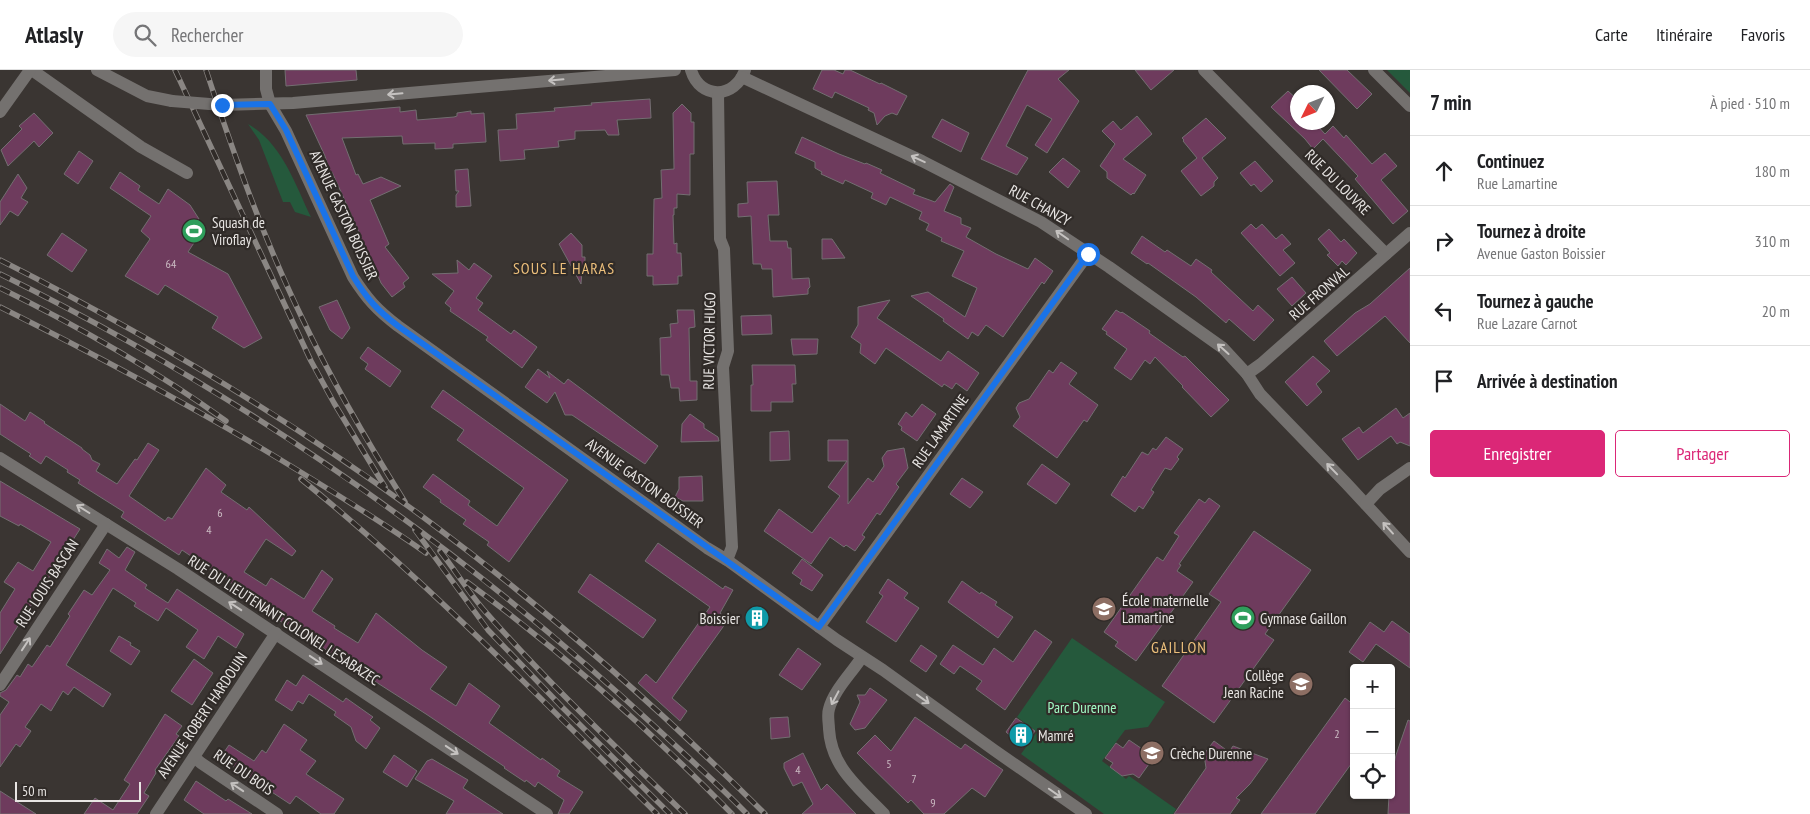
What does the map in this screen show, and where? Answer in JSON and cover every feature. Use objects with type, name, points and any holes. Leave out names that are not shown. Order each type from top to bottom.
[{"type":"street","points":[[0,112],[31,70],[141,147],[188,173]]},
{"type":"street","points":[[97,70],[147,96],[172,101],[222,105],[270,104],[675,70]]},
{"type":"street","points":[[266,70],[266,89],[270,104]]},
{"type":"street","points":[[691,70],[697,83],[703,88],[718,93],[732,88],[744,74]]},
{"type":"street","name":"RUE DU LOUVRE","points":[[1204,70],[1386,254]]},
{"type":"street","points":[[1374,70],[1410,106]]},
{"type":"street","name":"RUE CHANZY","points":[[744,74],[922,161],[1041,222],[1109,267],[1223,348],[1247,374],[1260,394],[1410,552]]},
{"type":"street","name":"RUE VICTOR HUGO","points":[[718,93],[720,239],[724,249],[728,342],[728,351],[723,366],[732,547],[727,560]]},
{"type":"street","name":"AVENUE GASTON BOISSIER","points":[[270,104],[286,130],[353,276],[374,307],[706,548],[727,560],[819,627],[1086,814]]},
{"type":"street","name":"RUE FRONVAL","points":[[1247,374],[1262,364],[1410,233]]},
{"type":"street","name":"RUE LAMARTINE","points":[[819,627],[1088,254]]},
{"type":"street","name":"RUE DU LIEUTENANT COLONEL LESABAZEC","points":[[0,458],[276,633],[547,814]]},
{"type":"street","points":[[1366,504],[1380,489],[1410,468]]},
{"type":"street","name":"RUE LOUIS BASCAN","points":[[0,685],[106,524]]},
{"type":"street","name":"AVENUE ROBERT HARDOUIN","points":[[156,814],[276,633]]},
{"type":"street","points":[[862,657],[836,693],[828,710],[829,734],[835,759],[846,776],[884,814]]},
{"type":"street","name":"RUE DU BOIS","points":[[194,757],[277,814]]},
{"type":"green space","points":[[1387,70],[1410,70],[1410,93]]},
{"type":"green space","points":[[248,124],[260,132],[279,153],[311,217],[295,212],[290,202],[283,202],[259,140]]},
{"type":"green space","name":"Parc Durenne","points":[[1072,638],[1165,702],[1148,727],[1125,730],[1102,761],[1126,779],[1129,776],[1176,809],[1173,814],[1104,814],[1021,754],[1037,732],[1017,717]]},
{"type":"building","points":[[285,70],[356,70],[357,80],[286,86]]},
{"type":"building","points":[[822,70],[834,70],[843,74],[845,70],[850,70],[907,96],[897,115],[892,113],[885,116],[877,125],[874,113],[868,110],[869,108],[835,92],[832,98],[813,89]]},
{"type":"building","points":[[1028,70],[1069,70],[1058,79],[1079,101],[1047,153],[1035,145],[1052,119],[1027,105],[1006,146],[1028,158],[1017,175],[981,159]]},
{"type":"building","points":[[1135,70],[1174,70],[1151,90]]},
{"type":"building","points":[[1319,70],[1347,70],[1372,94],[1357,109]]},
{"type":"building","points":[[1288,91],[1290,93],[1290,125],[1271,107]]},
{"type":"building","points":[[650,99],[651,118],[617,120],[619,135],[608,135],[605,130],[575,131],[575,139],[558,141],[559,147],[524,150],[525,159],[500,161],[498,130],[517,129],[516,114],[555,111],[554,108],[592,105],[591,103]]},
{"type":"building","points":[[682,104],[691,113],[691,122],[694,122],[694,154],[690,154],[690,195],[677,194],[677,208],[674,208],[673,215],[674,244],[677,243],[677,253],[681,253],[682,276],[678,276],[678,284],[653,285],[653,276],[647,276],[647,254],[653,254],[654,199],[662,198],[661,170],[674,169],[673,113]]},
{"type":"building","points":[[400,107],[400,112],[416,110],[417,120],[454,117],[457,116],[457,113],[471,111],[471,114],[484,113],[486,142],[453,144],[453,148],[435,149],[435,143],[403,144],[402,136],[342,138],[356,175],[358,174],[363,184],[381,177],[401,186],[370,200],[389,244],[385,247],[409,278],[403,283],[405,287],[392,297],[381,283],[371,259],[352,235],[359,232],[332,172],[330,172],[325,156],[306,115]]},
{"type":"building","points":[[34,113],[53,133],[39,147],[34,141],[8,166],[1,150],[22,129],[19,126]]},
{"type":"building","points":[[1137,116],[1152,134],[1123,159],[1146,175],[1134,194],[1131,195],[1107,178],[1107,172],[1100,166],[1115,144],[1102,131],[1113,121],[1121,130]]},
{"type":"building","points":[[1206,118],[1226,138],[1202,158],[1218,178],[1214,182],[1214,186],[1201,196],[1181,171],[1197,158],[1182,138]]},
{"type":"building","points":[[942,119],[969,133],[961,152],[932,137]]},
{"type":"building","points":[[1335,128],[1344,138],[1346,135],[1372,164],[1385,153],[1397,166],[1381,180],[1408,211],[1393,224],[1355,179],[1358,176],[1323,139],[1313,149],[1295,130],[1321,130],[1325,134],[1329,130],[1335,130]]},
{"type":"building","points":[[802,137],[839,154],[882,170],[880,173],[915,190],[913,194],[935,202],[950,184],[954,187],[944,211],[961,218],[961,224],[971,228],[966,237],[1028,269],[1035,258],[1053,271],[1044,284],[1042,282],[1003,337],[986,325],[978,336],[972,332],[968,339],[943,321],[944,319],[911,296],[928,292],[965,317],[977,288],[952,276],[964,251],[941,241],[942,238],[926,230],[929,224],[919,219],[922,212],[890,197],[886,205],[871,198],[873,193],[845,180],[843,184],[821,174],[822,172],[815,168],[815,162],[795,153]]},
{"type":"building","points":[[79,151],[93,161],[78,184],[64,174]]},
{"type":"building","points":[[1063,158],[1080,171],[1068,188],[1049,172]]},
{"type":"building","points":[[1255,161],[1273,181],[1261,192],[1254,184],[1251,186],[1240,173]]},
{"type":"building","points":[[468,169],[471,206],[456,207],[456,195],[459,191],[456,191],[455,170]]},
{"type":"building","points":[[120,172],[140,186],[138,190],[159,204],[168,189],[190,205],[199,219],[195,223],[203,229],[188,252],[228,274],[262,338],[244,348],[212,328],[218,317],[165,285],[158,295],[125,276],[150,239],[141,231],[151,216],[110,188]]},
{"type":"building","points":[[18,174],[27,188],[21,198],[28,202],[18,216],[10,211],[0,225],[0,202]]},
{"type":"building","points":[[777,181],[779,215],[768,215],[770,241],[787,241],[788,248],[791,248],[792,279],[809,278],[810,287],[808,294],[773,297],[772,269],[762,269],[761,264],[753,264],[751,216],[738,217],[738,204],[748,203],[747,182]]},
{"type":"building","points":[[1251,224],[1256,229],[1262,224],[1276,239],[1282,234],[1291,244],[1283,250],[1295,263],[1280,276],[1241,233]]},
{"type":"building","points":[[1329,229],[1341,242],[1344,239],[1357,253],[1346,265],[1342,261],[1338,266],[1327,255],[1330,253],[1318,239]]},
{"type":"building","points":[[62,233],[87,250],[72,272],[47,255]]},
{"type":"building","points":[[571,233],[582,245],[582,257],[585,257],[585,270],[582,270],[581,284],[559,244]]},
{"type":"building","points":[[1142,236],[1165,252],[1167,250],[1191,266],[1196,259],[1212,270],[1211,272],[1253,311],[1258,305],[1274,320],[1254,341],[1229,319],[1226,323],[1196,297],[1131,253]]},
{"type":"building","points":[[822,239],[832,239],[845,258],[822,259]]},
{"type":"building","points":[[457,260],[469,270],[474,263],[492,276],[476,298],[483,303],[478,310],[511,334],[514,330],[537,347],[522,368],[486,340],[488,337],[450,311],[451,308],[445,303],[454,291],[432,274],[458,273]]},
{"type":"building","points":[[1410,268],[1410,343],[1385,316],[1337,356],[1324,341],[1355,313],[1370,304]]},
{"type":"building","points":[[1292,277],[1306,293],[1292,306],[1277,289]]},
{"type":"building","points":[[337,300],[350,328],[342,339],[330,330],[319,307]]},
{"type":"building","points":[[890,300],[877,318],[941,361],[948,351],[979,373],[967,391],[956,383],[952,389],[944,384],[942,387],[886,348],[875,364],[860,353],[861,344],[851,337],[858,325],[858,307]]},
{"type":"building","points":[[677,310],[694,310],[695,327],[689,328],[690,381],[697,381],[697,400],[680,401],[679,388],[671,388],[669,375],[661,375],[660,338],[671,337],[670,324],[678,323]]},
{"type":"building","points":[[1116,310],[1150,331],[1149,333],[1183,357],[1185,356],[1229,400],[1211,417],[1155,357],[1150,364],[1145,360],[1131,380],[1114,368],[1127,349],[1102,329]]},
{"type":"building","points":[[771,315],[772,334],[742,335],[741,316]]},
{"type":"building","points":[[791,339],[818,339],[817,354],[793,355]]},
{"type":"building","points":[[368,347],[401,371],[390,387],[365,369],[368,364],[360,358]]},
{"type":"building","points":[[1313,356],[1330,371],[1316,384],[1322,392],[1307,406],[1285,382]]},
{"type":"building","points":[[1061,362],[1077,373],[1069,384],[1098,405],[1087,422],[1084,420],[1057,458],[1013,426],[1020,417],[1016,408],[1019,403],[1029,399],[1049,370],[1053,373]]},
{"type":"building","points":[[752,365],[795,365],[796,384],[792,384],[793,402],[771,402],[771,411],[751,411]]},
{"type":"building","points":[[538,369],[550,378],[547,371],[564,384],[568,379],[658,446],[645,464],[572,415],[565,415],[555,392],[547,403],[525,387]]},
{"type":"building","points":[[443,390],[568,480],[509,562],[487,545],[489,542],[463,524],[466,520],[440,502],[441,500],[423,487],[433,474],[470,501],[468,505],[497,526],[524,488],[457,440],[464,430],[431,407]]},
{"type":"building","points":[[0,404],[25,421],[30,412],[45,422],[82,448],[90,455],[92,460],[100,464],[96,471],[117,484],[148,443],[159,450],[129,496],[165,521],[168,517],[172,519],[206,468],[226,485],[221,492],[247,510],[249,507],[296,551],[292,556],[266,539],[244,572],[266,586],[271,578],[304,599],[322,570],[333,579],[312,611],[358,643],[376,613],[422,650],[447,667],[430,689],[456,706],[469,683],[500,706],[489,723],[541,760],[542,758],[560,771],[557,776],[583,792],[569,814],[558,814],[564,800],[538,782],[535,787],[526,780],[525,782],[426,714],[299,631],[280,621],[282,618],[182,550],[179,555],[121,517],[124,512],[78,483],[80,480],[67,472],[68,470],[46,456],[41,464],[29,456],[31,454],[0,434]]},
{"type":"building","points":[[922,404],[936,414],[917,441],[901,430],[902,427],[898,424],[906,412],[912,417]]},
{"type":"building","points":[[1396,408],[1403,418],[1410,413],[1410,446],[1400,442],[1397,444],[1391,436],[1358,460],[1342,439],[1359,427],[1363,433]]},
{"type":"building","points":[[690,414],[704,424],[704,428],[718,437],[719,441],[681,442],[682,424]]},
{"type":"building","points":[[789,431],[790,460],[770,461],[770,432]]},
{"type":"building","points":[[1166,437],[1183,449],[1177,457],[1179,459],[1171,470],[1165,468],[1151,490],[1154,492],[1143,509],[1139,506],[1135,512],[1111,495],[1142,452],[1148,455],[1153,448],[1156,450]]},
{"type":"building","points":[[828,440],[848,440],[848,504],[868,478],[873,482],[884,466],[882,458],[887,451],[904,448],[908,468],[896,484],[899,487],[880,515],[877,513],[862,535],[865,537],[855,551],[846,545],[844,547],[830,537],[811,564],[764,531],[779,509],[812,533],[840,496],[828,487],[847,461],[828,461]]},
{"type":"building","points":[[1042,464],[1070,484],[1056,504],[1027,484]]},
{"type":"building","points":[[702,476],[703,501],[683,501],[675,497],[679,489],[679,477]]},
{"type":"building","points":[[962,478],[983,492],[970,508],[950,494]]},
{"type":"building","points":[[0,481],[80,529],[0,654],[0,613],[15,589],[4,582],[18,562],[33,571],[51,542],[20,524],[19,526],[0,516]]},
{"type":"building","name":"École maternelle Lamartine","points":[[1209,498],[1220,506],[1179,564],[1181,565],[1177,571],[1193,582],[1136,661],[1115,646],[1118,642],[1104,632],[1157,557],[1163,561],[1179,536],[1174,533],[1199,499],[1205,503]]},
{"type":"building","name":"Gymnase Gaillon","points":[[1254,531],[1311,570],[1265,634],[1274,640],[1214,723],[1162,686],[1221,602],[1209,594]]},
{"type":"building","points":[[658,543],[723,589],[725,586],[733,590],[720,613],[728,620],[672,698],[687,711],[680,721],[638,683],[646,674],[656,683],[710,607],[645,561]]},
{"type":"building","points":[[127,547],[135,552],[125,570],[147,585],[145,588],[168,603],[177,589],[244,634],[236,648],[218,636],[204,659],[186,647],[198,630],[166,608],[158,621],[134,606],[136,603],[113,588],[66,665],[111,694],[103,707],[74,687],[68,695],[63,691],[51,711],[41,704],[25,727],[31,731],[20,747],[16,744],[0,767],[0,715],[9,702],[0,696],[0,693],[6,690],[17,675],[20,677],[28,664],[32,667],[47,645],[50,647],[84,590],[92,595],[110,570],[99,563],[107,549],[119,558]]},
{"type":"building","points":[[802,559],[823,575],[812,591],[800,584],[802,580],[792,573]]},
{"type":"building","points":[[590,574],[656,620],[643,638],[578,592]]},
{"type":"building","points":[[888,579],[908,593],[904,598],[919,608],[896,642],[866,622],[883,596],[879,593]]},
{"type":"building","points":[[962,581],[980,594],[981,592],[997,602],[995,605],[1013,617],[998,638],[948,602]]},
{"type":"building","points":[[1392,621],[1410,634],[1410,668],[1376,644],[1363,662],[1349,652],[1370,622],[1384,632]]},
{"type":"building","points":[[1035,630],[1052,642],[1005,710],[976,689],[982,681],[960,666],[954,674],[940,664],[953,645],[983,665],[994,648],[1013,662]]},
{"type":"building","points":[[119,636],[140,651],[131,665],[110,651]]},
{"type":"building","points":[[921,645],[937,656],[926,672],[910,661]]},
{"type":"building","points":[[798,648],[821,664],[802,690],[779,675]]},
{"type":"building","points":[[194,659],[213,673],[192,705],[171,691]]},
{"type":"building","points":[[303,675],[343,702],[346,698],[373,717],[370,720],[380,728],[366,749],[356,741],[351,727],[334,715],[336,712],[309,694],[303,704],[298,701],[292,711],[275,700],[287,680],[296,686]]},
{"type":"building","points":[[870,688],[887,700],[865,728],[855,730],[850,724],[860,702],[857,695],[865,695]]},
{"type":"building","points":[[1345,698],[1350,702],[1350,766],[1315,814],[1261,814]]},
{"type":"building","points":[[165,714],[182,726],[176,734],[179,736],[155,770],[156,773],[144,793],[149,796],[137,814],[84,814],[95,798],[113,810],[130,784],[124,780]]},
{"type":"building","points":[[788,717],[790,737],[771,739],[770,718]]},
{"type":"building","points":[[915,717],[961,749],[965,744],[1003,770],[985,797],[972,788],[944,814],[924,814],[911,800],[908,803],[857,753],[875,735],[891,751]]},
{"type":"building","name":"Mamré","points":[[1016,718],[1035,731],[1023,747],[1010,739],[1012,737],[1006,732]]},
{"type":"building","points":[[1408,720],[1410,721],[1410,814],[1388,814],[1389,799],[1395,799],[1396,755]]},
{"type":"building","points":[[284,724],[307,740],[300,750],[316,761],[306,774],[344,799],[334,814],[321,814],[296,796],[290,804],[220,758],[229,745],[254,761],[262,750],[266,753]]},
{"type":"building","points":[[1129,740],[1154,757],[1139,778],[1133,774],[1122,776],[1110,767],[1113,763],[1105,758],[1116,743],[1123,748]]},
{"type":"building","points":[[1214,741],[1229,752],[1233,746],[1268,759],[1250,784],[1236,798],[1240,800],[1230,814],[1174,814],[1206,768],[1204,754]]},
{"type":"building","points":[[803,753],[821,790],[827,784],[856,814],[802,814],[813,804],[802,782],[793,786],[784,768],[784,763]]},
{"type":"building","points":[[394,755],[417,771],[407,787],[383,772]]},
{"type":"building","points":[[432,759],[468,780],[463,788],[503,814],[446,814],[454,801],[415,779],[427,761]]},
{"type":"building","points":[[196,781],[226,801],[228,799],[252,814],[204,814],[184,800]]},
{"type":"building","points":[[0,791],[36,814],[0,814]]},
{"type":"railway","points":[[175,70],[311,361],[385,487]]},
{"type":"railway","points":[[206,70],[250,197],[289,290],[339,390],[405,502]]},
{"type":"railway","points":[[0,260],[112,319],[221,382],[275,415],[380,486],[475,556],[561,626],[644,699],[765,814]]},
{"type":"railway","points":[[0,274],[90,320],[178,370],[264,423],[430,539],[510,601],[588,666],[695,763],[747,814]]},
{"type":"railway","points":[[0,288],[116,350],[172,384],[226,421]]},
{"type":"railway","points":[[0,307],[140,379],[208,417],[352,504],[426,553]]},
{"type":"railway","points":[[301,479],[348,518],[439,600],[657,814]]},
{"type":"railway","points":[[415,530],[488,630],[562,707],[670,814]]},
{"type":"railway","points":[[440,551],[477,602],[531,662],[685,814]]},
{"type":"railway","points":[[467,582],[571,664],[637,722],[732,814]]},
{"type":"place","name":"Squash de Viroflay","points":[[194,231]]},
{"type":"place","name":"École maternelle Lamartine","points":[[1104,609]]},
{"type":"place","name":"Boissier","points":[[757,618]]},
{"type":"place","name":"Gymnase Gaillon","points":[[1243,618]]},
{"type":"place","name":"Collège Jean Racine","points":[[1301,684]]},
{"type":"place","name":"Mamré","points":[[1021,735]]},
{"type":"place","name":"Crèche Durenne","points":[[1152,753]]},
{"type":"district","name":"SOUS LE HARAS","points":[[564,268]]},
{"type":"district","name":"GAILLON","points":[[1179,647]]},
{"type":"route","points":[[222,105],[270,104],[286,130],[353,276],[374,307],[686,531],[706,548],[727,560],[819,627],[1088,254]]}]
